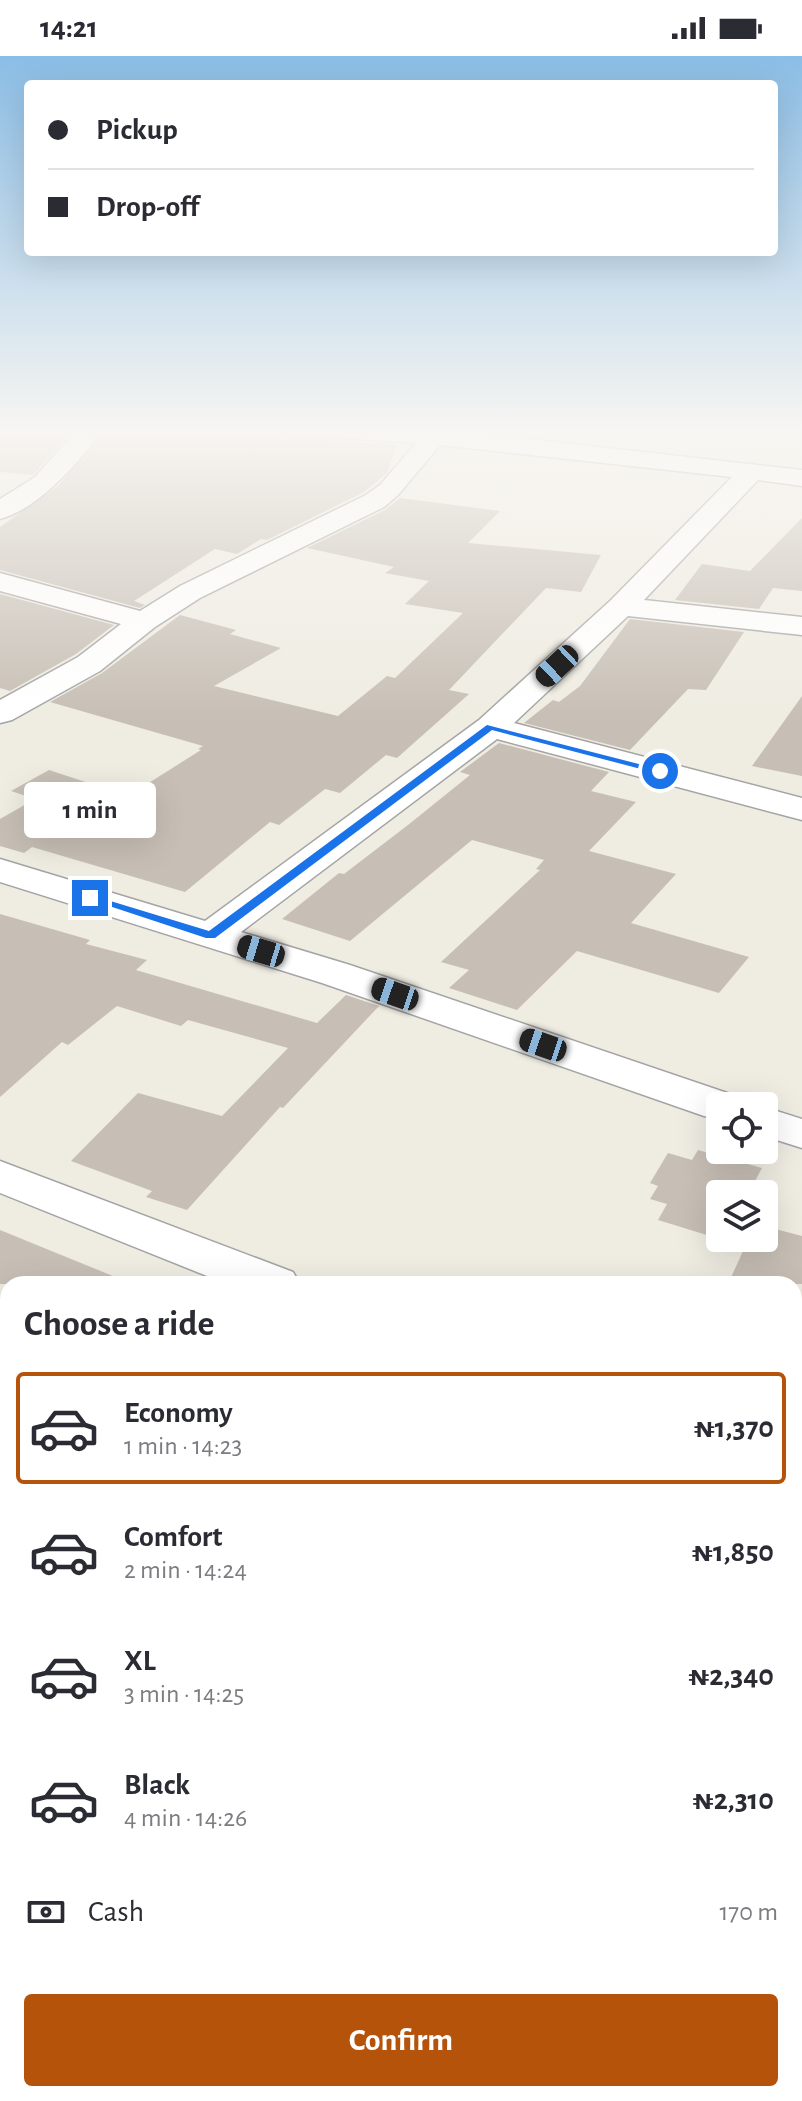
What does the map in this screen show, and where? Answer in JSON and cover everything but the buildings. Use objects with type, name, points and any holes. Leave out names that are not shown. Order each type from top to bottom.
[{"type":"street","points":[[0,713],[89,664],[144,621],[190,592],[325,525]]},
{"type":"street","points":[[211,935],[491,727],[621,606],[700,525]]},
{"type":"street","points":[[0,582],[144,621]]},
{"type":"street","points":[[621,606],[802,626]]},
{"type":"street","points":[[491,727],[802,809]]},
{"type":"street","points":[[0,870],[336,974],[706,1101]]},
{"type":"street","points":[[778,1126],[802,1134]]},
{"type":"street","points":[[0,1176],[255,1276]]},
{"type":"route","points":[[90,898],[211,935],[491,727],[660,771]]}]
